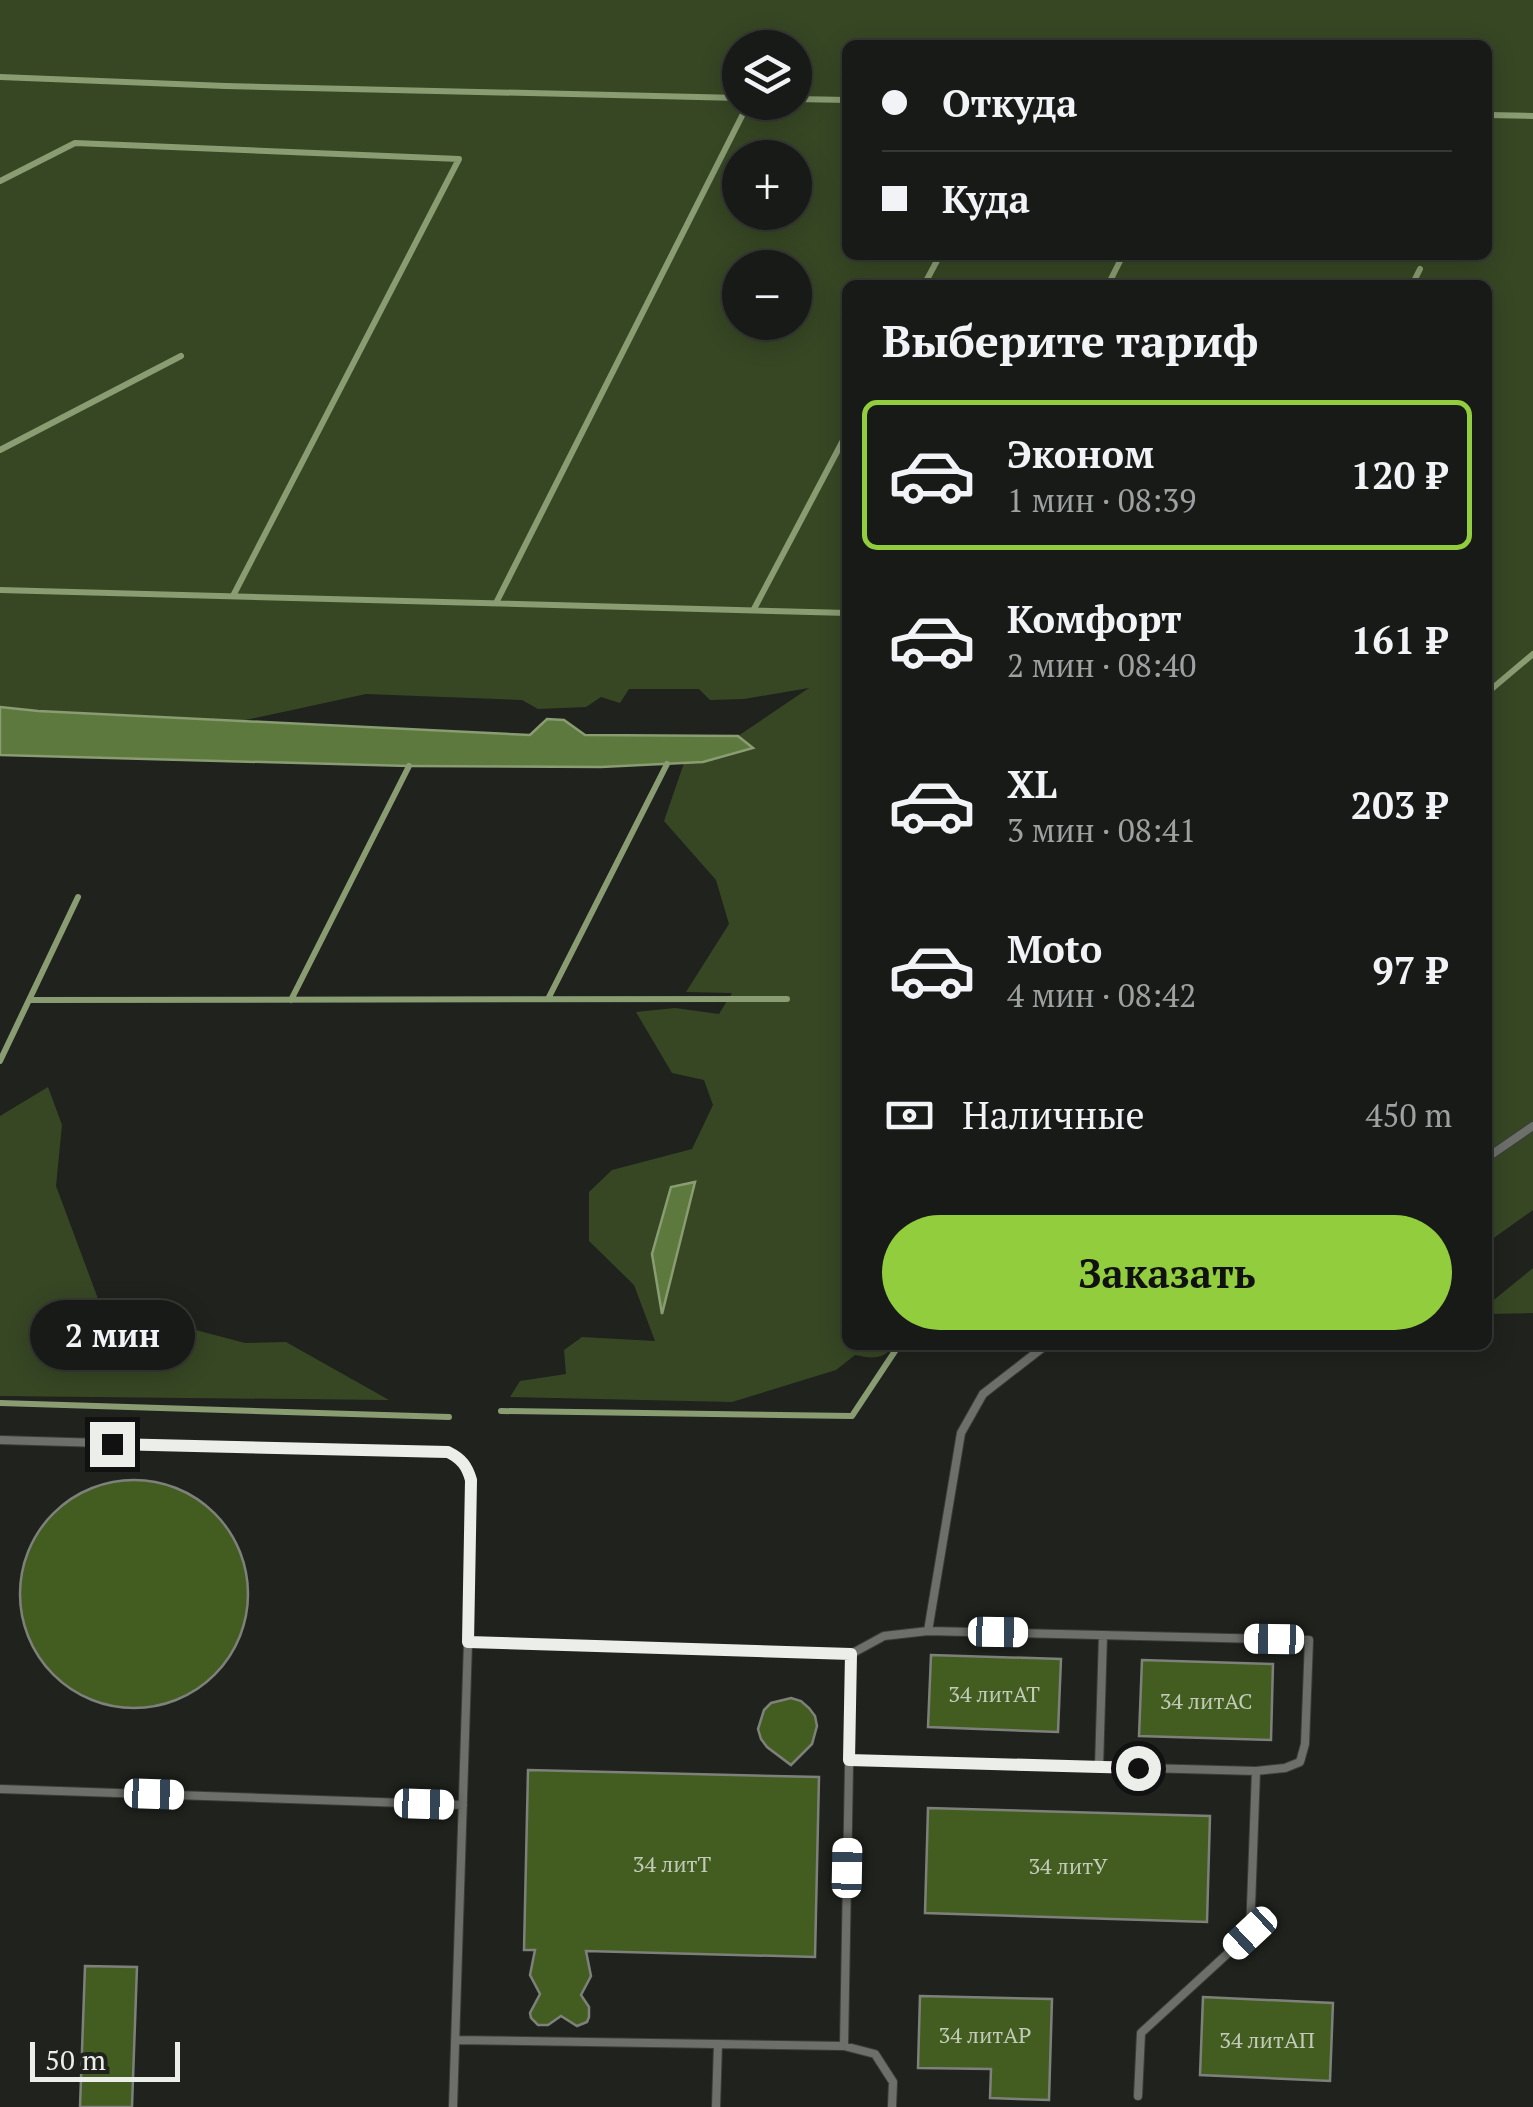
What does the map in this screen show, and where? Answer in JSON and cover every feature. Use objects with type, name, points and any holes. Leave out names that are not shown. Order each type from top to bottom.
[{"type":"lane","points":[[1492,1154],[1533,1126]]},
{"type":"lane","points":[[928,1631],[961,1433],[983,1394],[1040,1350]]},
{"type":"lane","points":[[0,1440],[448,1452],[468,1468],[468,1642],[453,2107]]},
{"type":"lane","points":[[468,1642],[851,1654],[884,1636],[928,1631],[1309,1640],[1305,1744],[1300,1762],[1285,1768],[1256,1771],[849,1760]]},
{"type":"lane","points":[[1099,1766],[1102,1635]]},
{"type":"lane","points":[[844,2046],[851,1654]]},
{"type":"lane","points":[[1138,2096],[1141,2033],[1250,1933],[1256,1771]]},
{"type":"lane","points":[[0,1789],[463,1805]]},
{"type":"lane","points":[[455,2040],[844,2046],[875,2054],[893,2082],[892,2107]]},
{"type":"lane","points":[[716,2107],[718,2044]]},
{"type":"shaded area","points":[[0,0],[1533,0],[1533,1210],[1492,1239],[1492,280],[842,280],[842,1350],[889,1350],[881,1356],[855,1355],[836,1370],[732,1402],[510,1397],[520,1381],[566,1374],[564,1350],[582,1337],[655,1341],[634,1285],[589,1241],[589,1192],[612,1170],[692,1149],[713,1105],[704,1080],[672,1073],[636,1012],[675,1008],[719,1014],[732,993],[686,992],[729,924],[716,880],[664,821],[684,763],[703,762],[752,748],[738,736],[809,688],[744,699],[710,700],[699,689],[629,689],[620,703],[601,697],[586,707],[538,709],[522,700],[366,694],[241,721],[0,707]],"holes":[[[694,1183],[663,1310],[661,1310],[652,1253],[671,1188]]]},
{"type":"shaded area","points":[[0,707],[530,735],[547,719],[564,720],[585,735],[738,736],[753,748],[703,762],[601,767],[0,755]]},
{"type":"shaded area","points":[[48,1087],[62,1125],[56,1186],[110,1331],[173,1324],[245,1343],[286,1342],[389,1400],[0,1396],[0,1116]]},
{"type":"shaded area","points":[[695,1182],[662,1314],[652,1254],[671,1187]]},
{"type":"shaded area","points":[[1533,1268],[1533,1313],[1492,1314],[1492,1301]]},
{"type":"building","points":[[134,1480],[177,1489],[214,1514],[239,1551],[248,1594],[239,1637],[214,1674],[177,1699],[134,1708],[91,1699],[54,1674],[29,1637],[20,1594],[29,1551],[54,1514],[91,1489]]},
{"type":"building","points":[[931,1655],[1061,1659],[1058,1732],[928,1727]]},
{"type":"building","points":[[1142,1660],[1273,1664],[1271,1740],[1139,1736]]},
{"type":"building","points":[[791,1698],[809,1708],[817,1726],[812,1744],[791,1765],[767,1747],[758,1729],[764,1710],[771,1703]]},
{"type":"building","points":[[528,1770],[819,1777],[815,1957],[586,1951],[591,1976],[581,1995],[589,2007],[587,2022],[577,2026],[561,2016],[548,2025],[538,2025],[530,2013],[540,1994],[530,1975],[535,1950],[524,1950]]},
{"type":"building","points":[[928,1808],[1210,1816],[1207,1922],[925,1913]]},
{"type":"building","points":[[85,1966],[137,1967],[132,2107],[80,2107]]},
{"type":"building","points":[[920,1996],[1052,1999],[1049,2100],[990,2098],[991,2069],[918,2068]]},
{"type":"building","points":[[1203,1997],[1333,2003],[1330,2081],[1200,2075]]},
{"type":"waterway","points":[[0,77],[722,98]]},
{"type":"waterway","points":[[812,99],[842,100]]},
{"type":"waterway","points":[[1492,115],[1533,116]]},
{"type":"waterway","points":[[496,603],[740,120]]},
{"type":"waterway","points":[[0,181],[75,143],[459,159],[234,594]]},
{"type":"waterway","points":[[927,280],[937,260]]},
{"type":"waterway","points":[[1110,280],[1120,260]]},
{"type":"waterway","points":[[1414,280],[1420,269]]},
{"type":"waterway","points":[[0,450],[181,356]]},
{"type":"waterway","points":[[754,609],[842,442]]},
{"type":"waterway","points":[[0,590],[842,613]]},
{"type":"waterway","points":[[1492,689],[1533,654]]},
{"type":"waterway","points":[[548,999],[667,764]]},
{"type":"waterway","points":[[291,1000],[409,766]]},
{"type":"waterway","points":[[0,1061],[78,897]]},
{"type":"waterway","points":[[31,1000],[787,999]]},
{"type":"waterway","points":[[501,1411],[852,1416],[896,1350]]},
{"type":"waterway","points":[[0,1403],[449,1417]]},
{"type":"route","points":[[112,1444],[448,1452],[460,1458],[471,1480],[468,1642],[851,1654],[849,1760],[1138,1768]]}]
